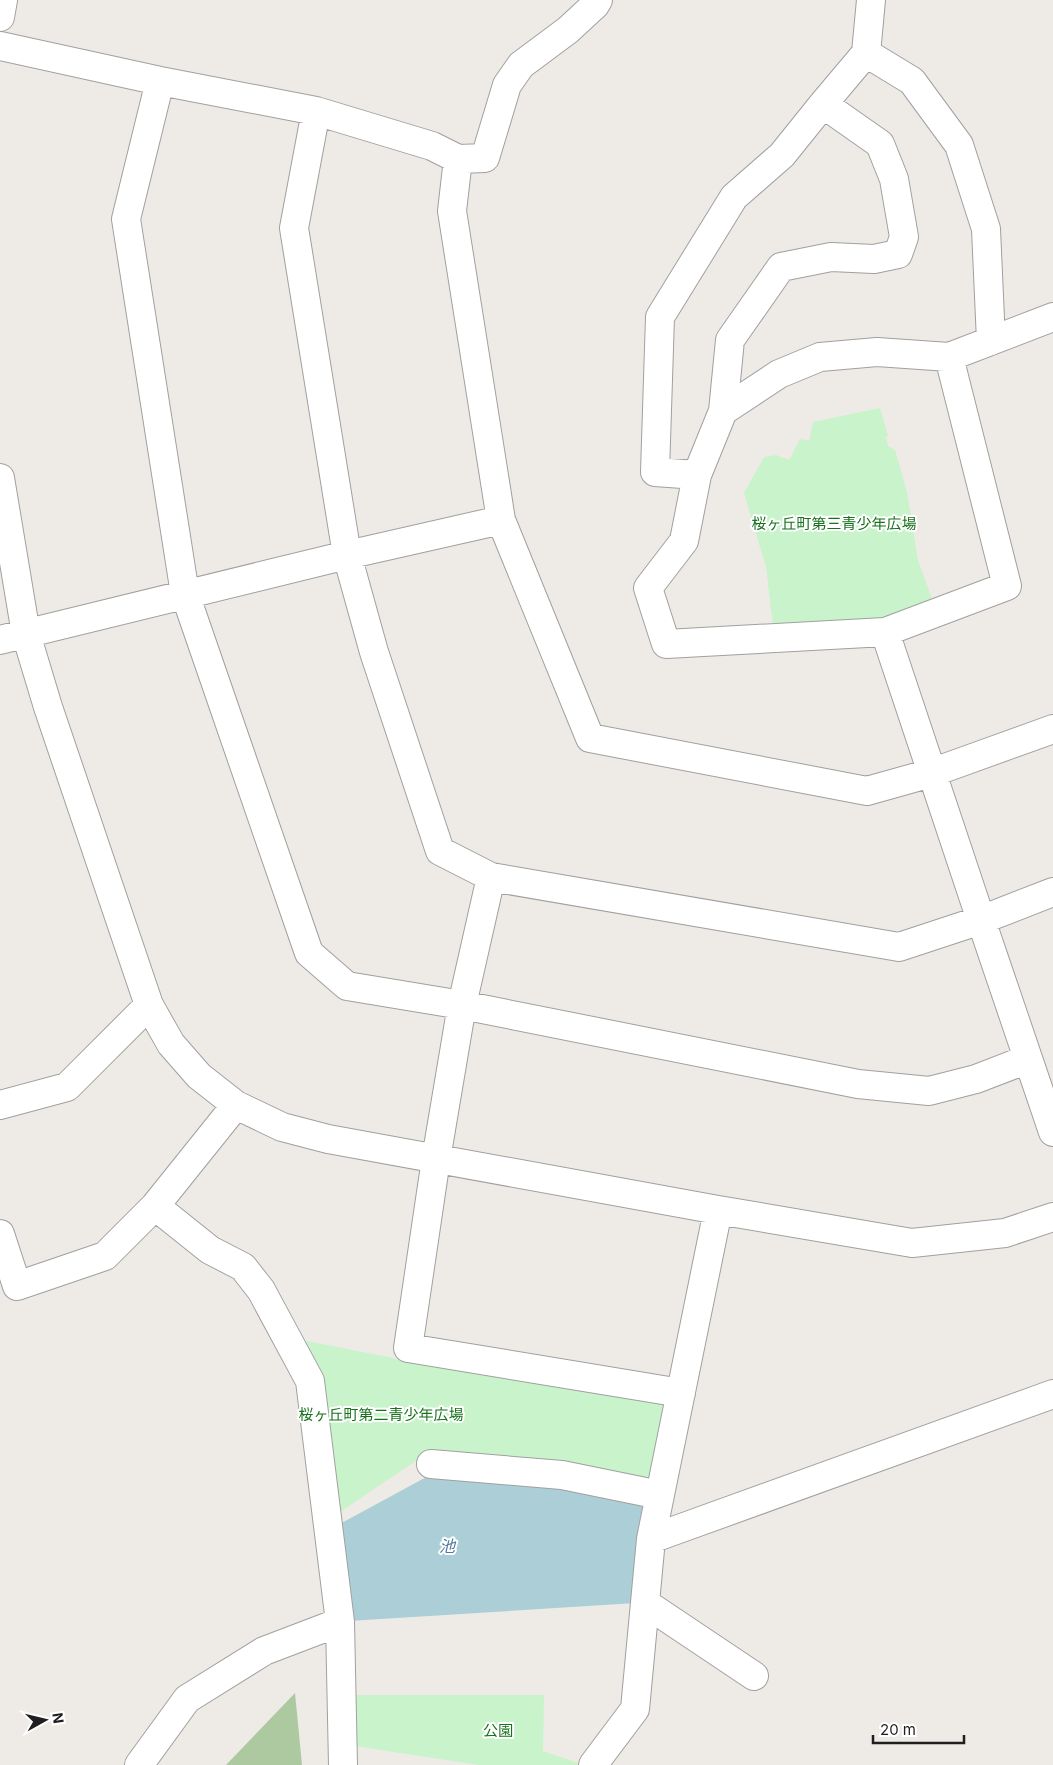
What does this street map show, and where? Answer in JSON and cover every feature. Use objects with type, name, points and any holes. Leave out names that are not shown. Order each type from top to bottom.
[{"type":"street","points":[[0,17],[3,0]]},
{"type":"street","points":[[0,46],[160,81],[316,111],[432,146],[458,159],[486,158],[507,84],[521,65],[568,30],[598,0]]},
{"type":"street","points":[[698,475],[655,472],[660,317],[734,197],[782,154],[866,54],[871,0]]},
{"type":"street","points":[[866,54],[912,81],[959,145],[986,229],[991,341]]},
{"type":"street","points":[[160,81],[126,219],[185,594],[309,952],[347,986],[462,1006],[858,1084],[929,1091],[976,1079],[1028,1060]]},
{"type":"street","points":[[823,104],[880,144],[894,179],[904,237],[898,254],[874,259],[831,257],[781,267],[730,340],[723,411],[698,475],[684,541],[648,588],[666,644],[885,632],[1007,586],[949,357]]},
{"type":"street","points":[[316,111],[294,228],[347,554],[374,652],[440,852],[491,877],[899,947],[981,920],[1053,892]]},
{"type":"street","points":[[458,159],[452,211],[501,520],[590,738],[867,791],[931,773],[1053,729]]},
{"type":"street","points":[[723,411],[779,374],[820,357],[877,352],[949,357],[1053,317]]},
{"type":"street","points":[[0,478],[26,634],[48,707],[150,1005],[171,1044],[182,1057],[199,1076],[236,1105],[282,1127],[328,1139],[718,1210],[912,1243],[1005,1233],[1053,1218]]},
{"type":"street","points":[[0,640],[347,554],[501,520]]},
{"type":"street","points":[[885,632],[1053,1132]]},
{"type":"street","points":[[491,877],[462,1006],[436,1159],[408,1348],[680,1393]]},
{"type":"street","points":[[0,1105],[67,1087],[150,1005]]},
{"type":"street","points":[[0,1234],[17,1286],[105,1256],[155,1206],[236,1105]]},
{"type":"street","points":[[155,1206],[210,1250],[243,1267],[261,1290],[310,1380],[340,1622],[343,1765]]},
{"type":"street","points":[[592,1765],[635,1709],[650,1538],[718,1210]]},
{"type":"street","points":[[650,1538],[1053,1394]]},
{"type":"street","points":[[431,1464],[562,1475],[660,1495]]},
{"type":"street","points":[[645,1603],[754,1676]]},
{"type":"street","points":[[139,1765],[187,1699],[264,1651],[340,1622]]},
{"type":"green space","name":"桜ヶ丘町第三青少年広場","points":[[880,408],[888,436],[886,437],[888,446],[895,450],[907,492],[918,560],[934,604],[878,625],[774,634],[766,567],[744,493],[764,457],[776,455],[789,460],[800,439],[809,441],[813,422]]},
{"type":"green space","name":"桜ヶ丘町第二青少年広場","points":[[297,1339],[408,1361],[672,1399],[654,1484],[563,1462],[432,1450],[337,1514]]},
{"type":"green space","points":[[295,1693],[302,1765],[226,1765]]},
{"type":"green space","name":"公園","points":[[347,1695],[544,1695],[543,1751],[581,1764],[479,1765],[348,1745]]},
{"type":"water","name":"池","points":[[430,1475],[559,1487],[653,1502],[636,1603],[349,1621],[336,1526]]}]
